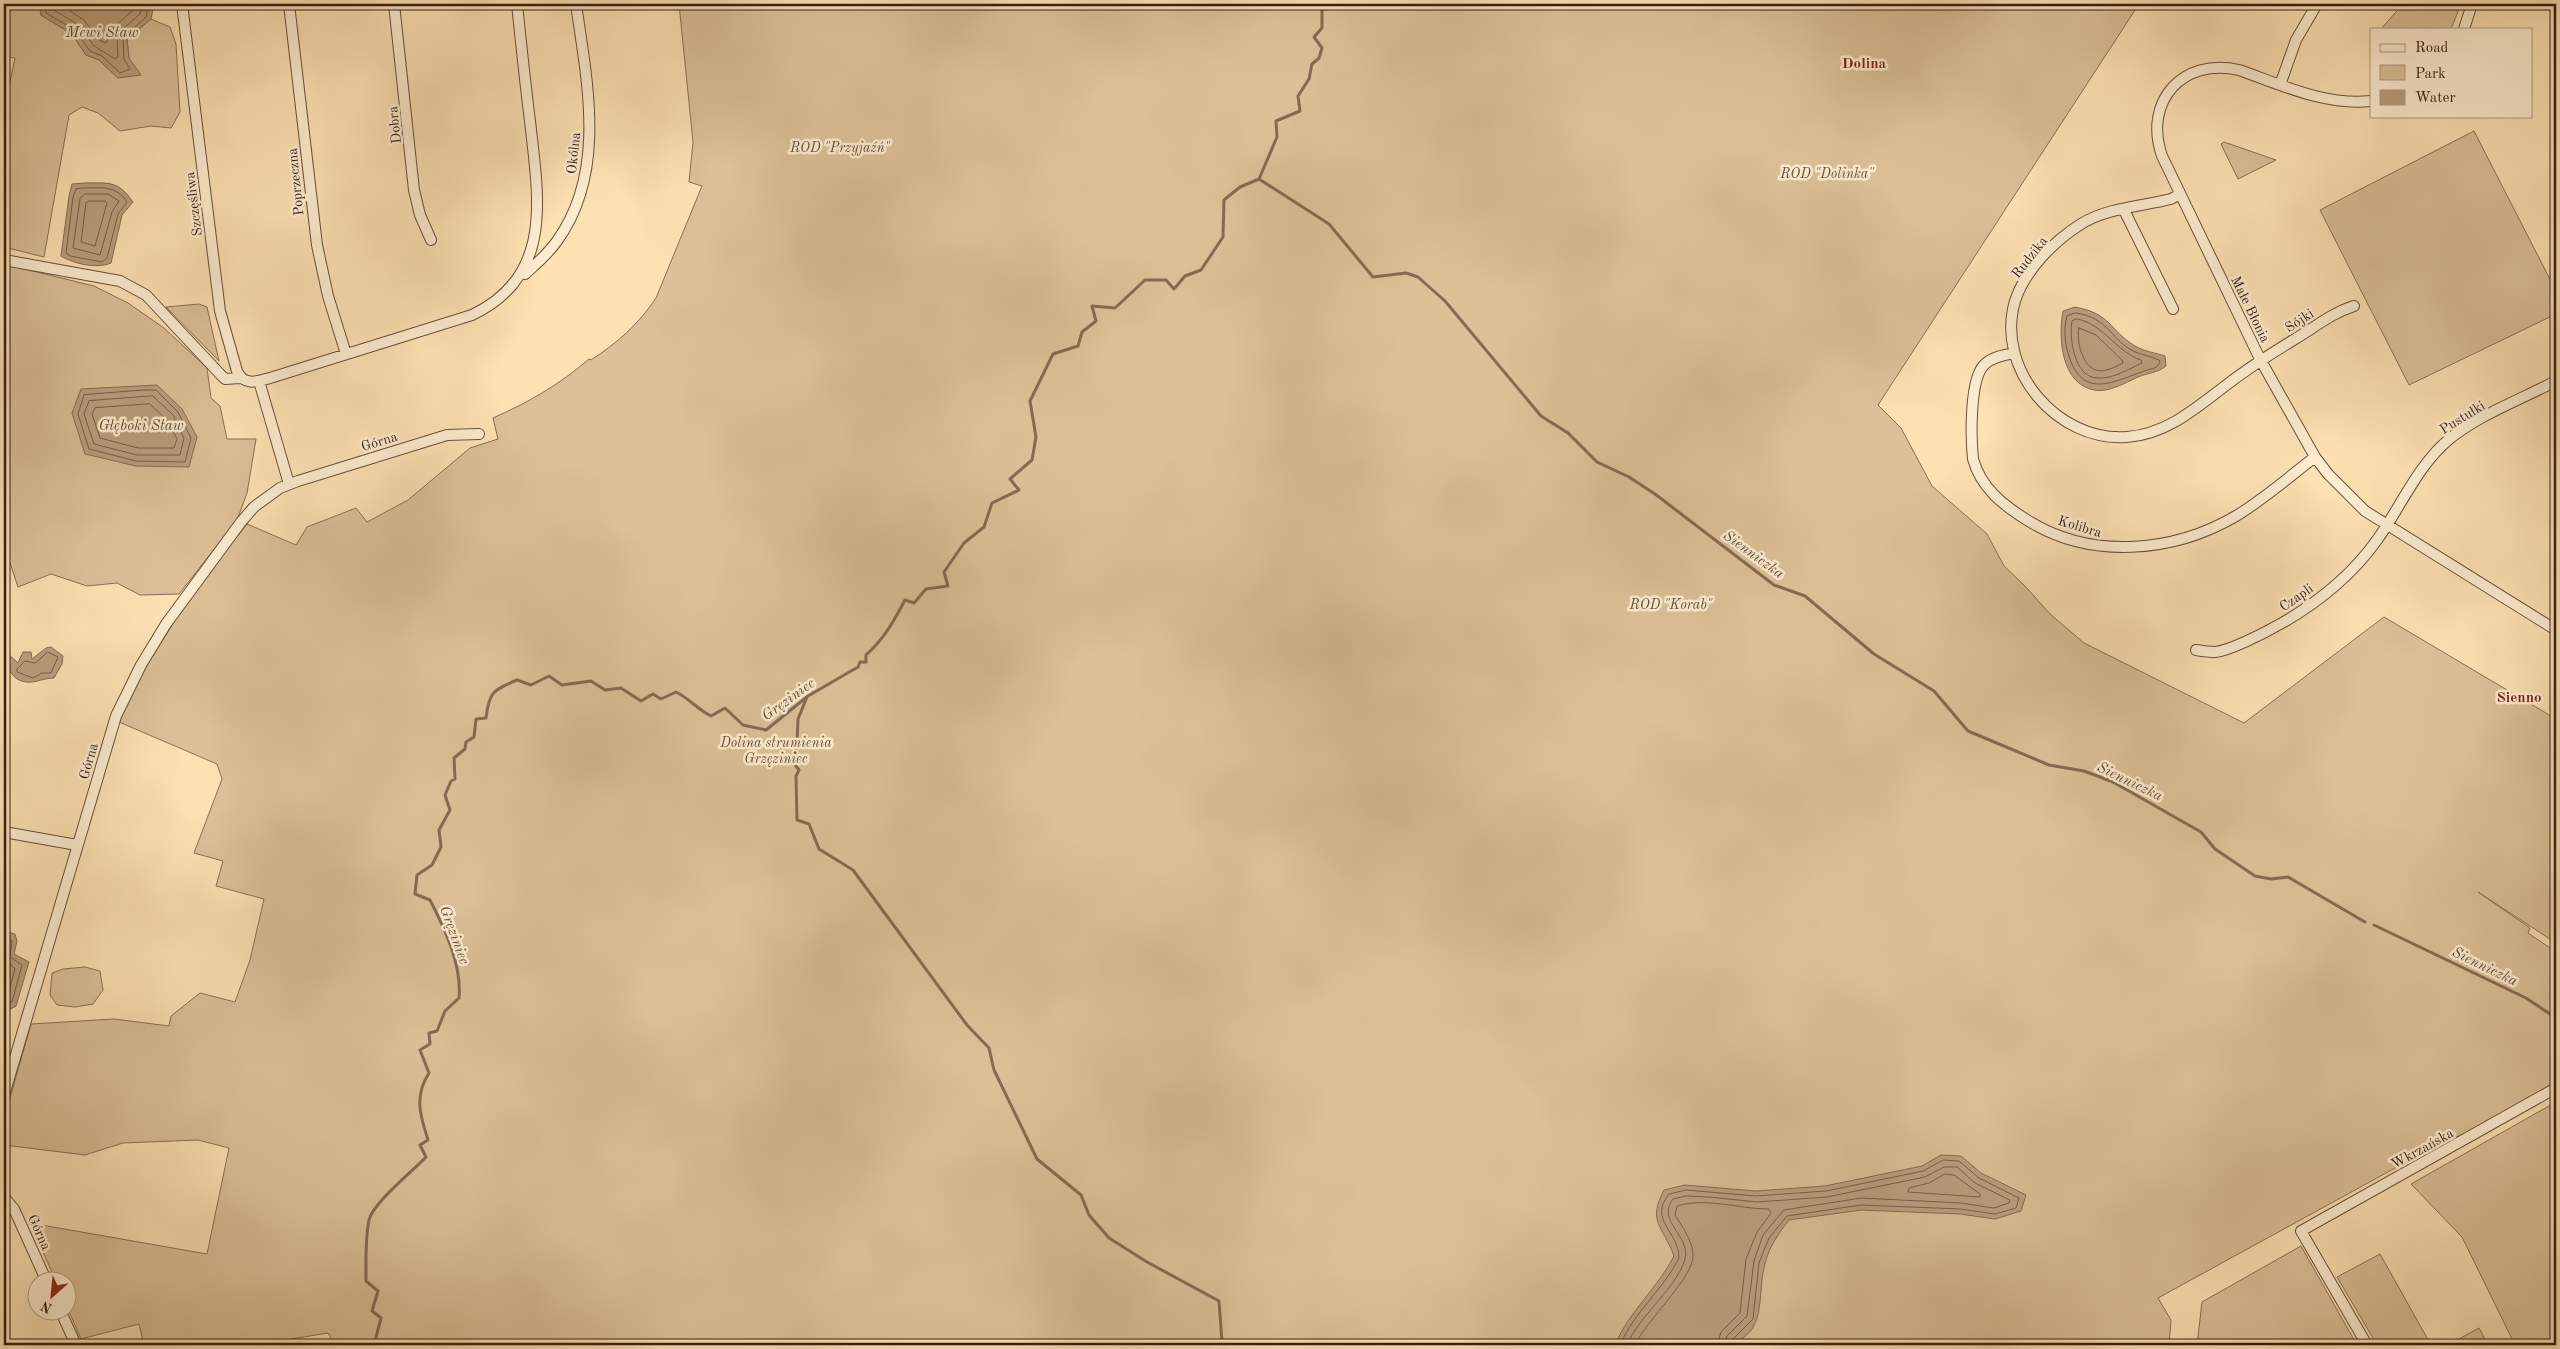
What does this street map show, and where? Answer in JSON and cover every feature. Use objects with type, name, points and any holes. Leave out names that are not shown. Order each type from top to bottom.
[{"type":"street","name":"Szczęśliwa","points":[[182,4],[220,311],[240,378]]},
{"type":"street","name":"Poprzeczna","points":[[289,4],[317,245],[328,296],[346,354]]},
{"type":"street","name":"Dobra","points":[[394,4],[414,190],[420,215],[431,240]]},
{"type":"street","name":"Okólna","points":[[517,4],[538,204],[533,244],[517,282]]},
{"type":"street","name":"Okólna","points":[[259,381],[472,314],[498,299],[545,255],[561,235],[575,208],[587,173],[590,150],[589,122],[576,4]]},
{"type":"street","points":[[2280,85],[2296,40],[2317,4]]},
{"type":"street","points":[[2464,28],[2472,4]]},
{"type":"street","name":"Małe Błonia","points":[[2370,101],[2357,102],[2324,99],[2239,70],[2215,67],[2188,75],[2173,87],[2160,108],[2157,136],[2162,156],[2260,359],[2315,457],[2346,494],[2387,525],[2556,630]]},
{"type":"street","name":"Rudzika","points":[[2180,194],[2172,199],[2099,215],[2082,223],[2043,256],[2023,283],[2016,299],[2012,325],[2014,352],[2032,390],[2057,415],[2098,435],[2126,437],[2165,429],[2260,359]]},
{"type":"street","points":[[2124,210],[2173,309]]},
{"type":"street","points":[[4,260],[120,281],[136,288],[146,296],[220,374],[231,380],[240,378],[250,382],[259,381],[289,484]]},
{"type":"street","name":"Sójki","points":[[2260,359],[2338,311],[2354,306]]},
{"type":"street","name":"Kolibra","points":[[2014,352],[1990,360],[1983,365],[1976,377],[1973,459],[1976,470],[1997,498],[2036,526],[2060,536],[2094,546],[2132,548],[2198,533],[2236,516],[2315,457]]},
{"type":"street","name":"Pustułki","points":[[2387,525],[2420,473],[2446,442],[2464,429],[2556,381]]},
{"type":"street","name":"Górna","points":[[4,1095],[116,716],[141,665],[178,606],[254,507],[289,484],[447,435],[479,434]]},
{"type":"street","name":"Czapli","points":[[2196,650],[2216,652],[2235,646],[2270,630],[2300,612],[2346,576],[2366,554],[2387,525]]},
{"type":"street","points":[[4,832],[77,845]]},
{"type":"street","name":"Wkrzańska","points":[[2367,1345],[2300,1231],[2556,1088]]},
{"type":"street","name":"Górna","points":[[4,1197],[14,1209],[42,1272]]},
{"type":"street","points":[[66,1322],[76,1345]]},
{"type":"green space","points":[[4,4],[39,4],[41,15],[72,34],[86,55],[99,60],[118,78],[129,58],[127,39],[151,19],[170,27],[176,44],[180,112],[171,128],[151,126],[120,131],[98,113],[82,107],[69,115],[44,257],[4,247],[4,110],[15,58],[4,57]]},
{"type":"green space","points":[[679,4],[2139,4],[1878,405],[1901,428],[1932,486],[1987,534],[2004,566],[2050,614],[2084,643],[2244,723],[2384,617],[2556,719],[2556,943],[2478,892],[2530,928],[2528,933],[2556,952],[2556,1084],[2481,1127],[2439,1144],[2158,1298],[2171,1320],[2169,1345],[335,1345],[328,1333],[255,1345],[144,1345],[139,1324],[81,1339],[74,1322],[78,1322],[78,1272],[52,1272],[30,1223],[207,1254],[229,1148],[198,1140],[123,1143],[85,1155],[4,1145],[4,1119],[31,1024],[114,1019],[169,1026],[171,1016],[200,993],[235,1002],[250,960],[264,899],[216,886],[223,861],[194,853],[222,779],[217,764],[119,722],[138,680],[189,598],[247,524],[296,545],[307,527],[356,508],[367,522],[408,500],[470,448],[498,439],[493,418],[543,392],[589,359],[591,360],[601,354],[626,333],[642,317],[656,298],[702,186],[689,182],[693,142]]},
{"type":"green space","points":[[2403,4],[2461,4],[2451,28],[2382,28]]},
{"type":"green space","points":[[2474,131],[2556,291],[2556,314],[2409,385],[2320,210]]},
{"type":"green space","points":[[2224,142],[2276,160],[2238,179],[2221,144]]},
{"type":"green space","points":[[4,264],[94,286],[128,303],[164,328],[207,368],[211,398],[220,406],[227,439],[256,439],[247,493],[237,520],[179,594],[140,595],[117,583],[87,586],[51,574],[18,587],[9,560],[4,560]]},
{"type":"green space","points":[[199,304],[207,307],[219,361],[166,307]]},
{"type":"green space","points":[[85,967],[100,971],[103,990],[93,1004],[75,1007],[57,1005],[50,995],[52,973],[63,969]]},
{"type":"green space","points":[[2556,1102],[2556,1345],[2515,1345],[2462,1237],[2411,1184]]},
{"type":"green space","points":[[2301,1246],[2357,1345],[2197,1345],[2202,1302]]},
{"type":"green space","points":[[2380,1254],[2431,1345],[2377,1345],[2337,1277]]},
{"type":"green space","points":[[2479,1328],[2488,1345],[2448,1345]]},
{"type":"water","name":"Mewi Staw","points":[[39,4],[154,4],[151,19],[127,39],[129,58],[141,75],[118,78],[99,60],[86,55],[72,34],[41,15]]},
{"type":"water","points":[[72,184],[112,184],[128,195],[133,202],[122,215],[111,263],[105,265],[86,265],[61,256]]},
{"type":"water","points":[[2075,307],[2087,310],[2103,318],[2135,346],[2165,356],[2166,366],[2111,389],[2099,391],[2083,386],[2068,369],[2062,346],[2063,311]]},
{"type":"water","name":"Głęboki Staw","points":[[157,385],[182,409],[197,437],[189,467],[136,466],[85,454],[72,413],[81,389]]},
{"type":"water","points":[[51,647],[63,656],[62,664],[54,678],[24,682],[17,679],[4,667],[4,650],[18,663],[23,652],[31,652],[32,659],[46,648]]},
{"type":"water","points":[[4,931],[15,934],[17,941],[14,954],[29,962],[16,1006],[7,1011],[4,1010]]},
{"type":"water","points":[[1941,1155],[1961,1156],[1981,1173],[2026,1195],[2021,1211],[1995,1219],[1960,1214],[1861,1210],[1789,1220],[1774,1241],[1767,1258],[1755,1323],[1750,1332],[1741,1339],[1728,1345],[1615,1345],[1628,1321],[1660,1279],[1674,1256],[1657,1217],[1659,1201],[1664,1190],[1685,1185],[1756,1191],[1825,1186],[1922,1166]]},
{"type":"waterway","name":"Gręziniec","points":[[374,1345],[381,1318],[372,1311],[378,1291],[366,1281],[366,1243],[369,1220],[372,1213],[385,1197],[426,1157],[420,1145],[428,1140],[421,1114],[420,1098],[424,1081],[429,1073],[420,1050],[430,1044],[429,1033],[437,1031],[445,1011],[459,998],[458,973],[451,948],[430,900],[415,894],[417,875],[432,865],[441,847],[439,830],[450,810],[445,795],[451,781],[455,779],[454,758],[465,749],[466,742],[474,737],[476,719],[486,718],[491,697],[498,689],[517,680],[531,685],[549,676],[562,685],[591,681],[605,690],[621,688],[641,701],[653,694],[661,699],[676,692],[711,716],[725,708],[743,725],[766,730],[808,696],[858,667],[860,662],[866,662],[866,655],[888,629],[905,600],[914,603],[926,589],[948,586],[944,572],[964,543],[984,527],[992,503],[1019,490],[1010,479],[1032,460],[1036,437],[1030,401],[1053,354],[1078,346],[1082,332],[1096,321],[1092,306],[1115,308],[1145,280],[1166,280],[1174,289],[1185,276],[1201,270],[1223,237],[1224,200],[1240,187],[1259,179],[1277,137],[1276,121],[1300,111],[1298,96],[1309,79],[1312,64],[1319,58],[1322,48],[1314,37],[1322,28],[1322,4]]},
{"type":"waterway","name":"Sienniczka","points":[[1259,179],[1329,224],[1373,277],[1406,273],[1418,277],[1445,301],[1541,416],[1568,433],[1597,462],[1629,477],[1655,494],[1774,585],[1805,596],[1874,654],[1934,691],[1968,731],[2049,765],[2084,771],[2113,782],[2201,832],[2215,849],[2255,876],[2271,879],[2288,877],[2365,922]]},
{"type":"waterway","points":[[807,697],[798,719],[797,744],[793,762],[799,770],[796,776],[797,820],[809,824],[819,849],[853,870],[967,1025],[989,1048],[994,1070],[1037,1159],[1081,1195],[1089,1215],[1109,1238],[1147,1262],[1219,1301],[1222,1342],[1225,1345]]},
{"type":"waterway","name":"Sienniczka","points":[[2374,925],[2526,998],[2556,1018]]},
{"type":"district","name":"Dolina","points":[[1864,63]]},
{"type":"district","name":"Sienno","points":[[2519,697]]},
{"type":"park label","name":"ROD \"Przyjaźń\"","points":[[840,147]]},
{"type":"park label","name":"ROD \"Dolinka\"","points":[[1827,173]]},
{"type":"park label","name":"ROD \"Korab\"","points":[[1671,604]]},
{"type":"park label","name":"Dolina strumienia Grzęziniec","points":[[776,750]]}]
